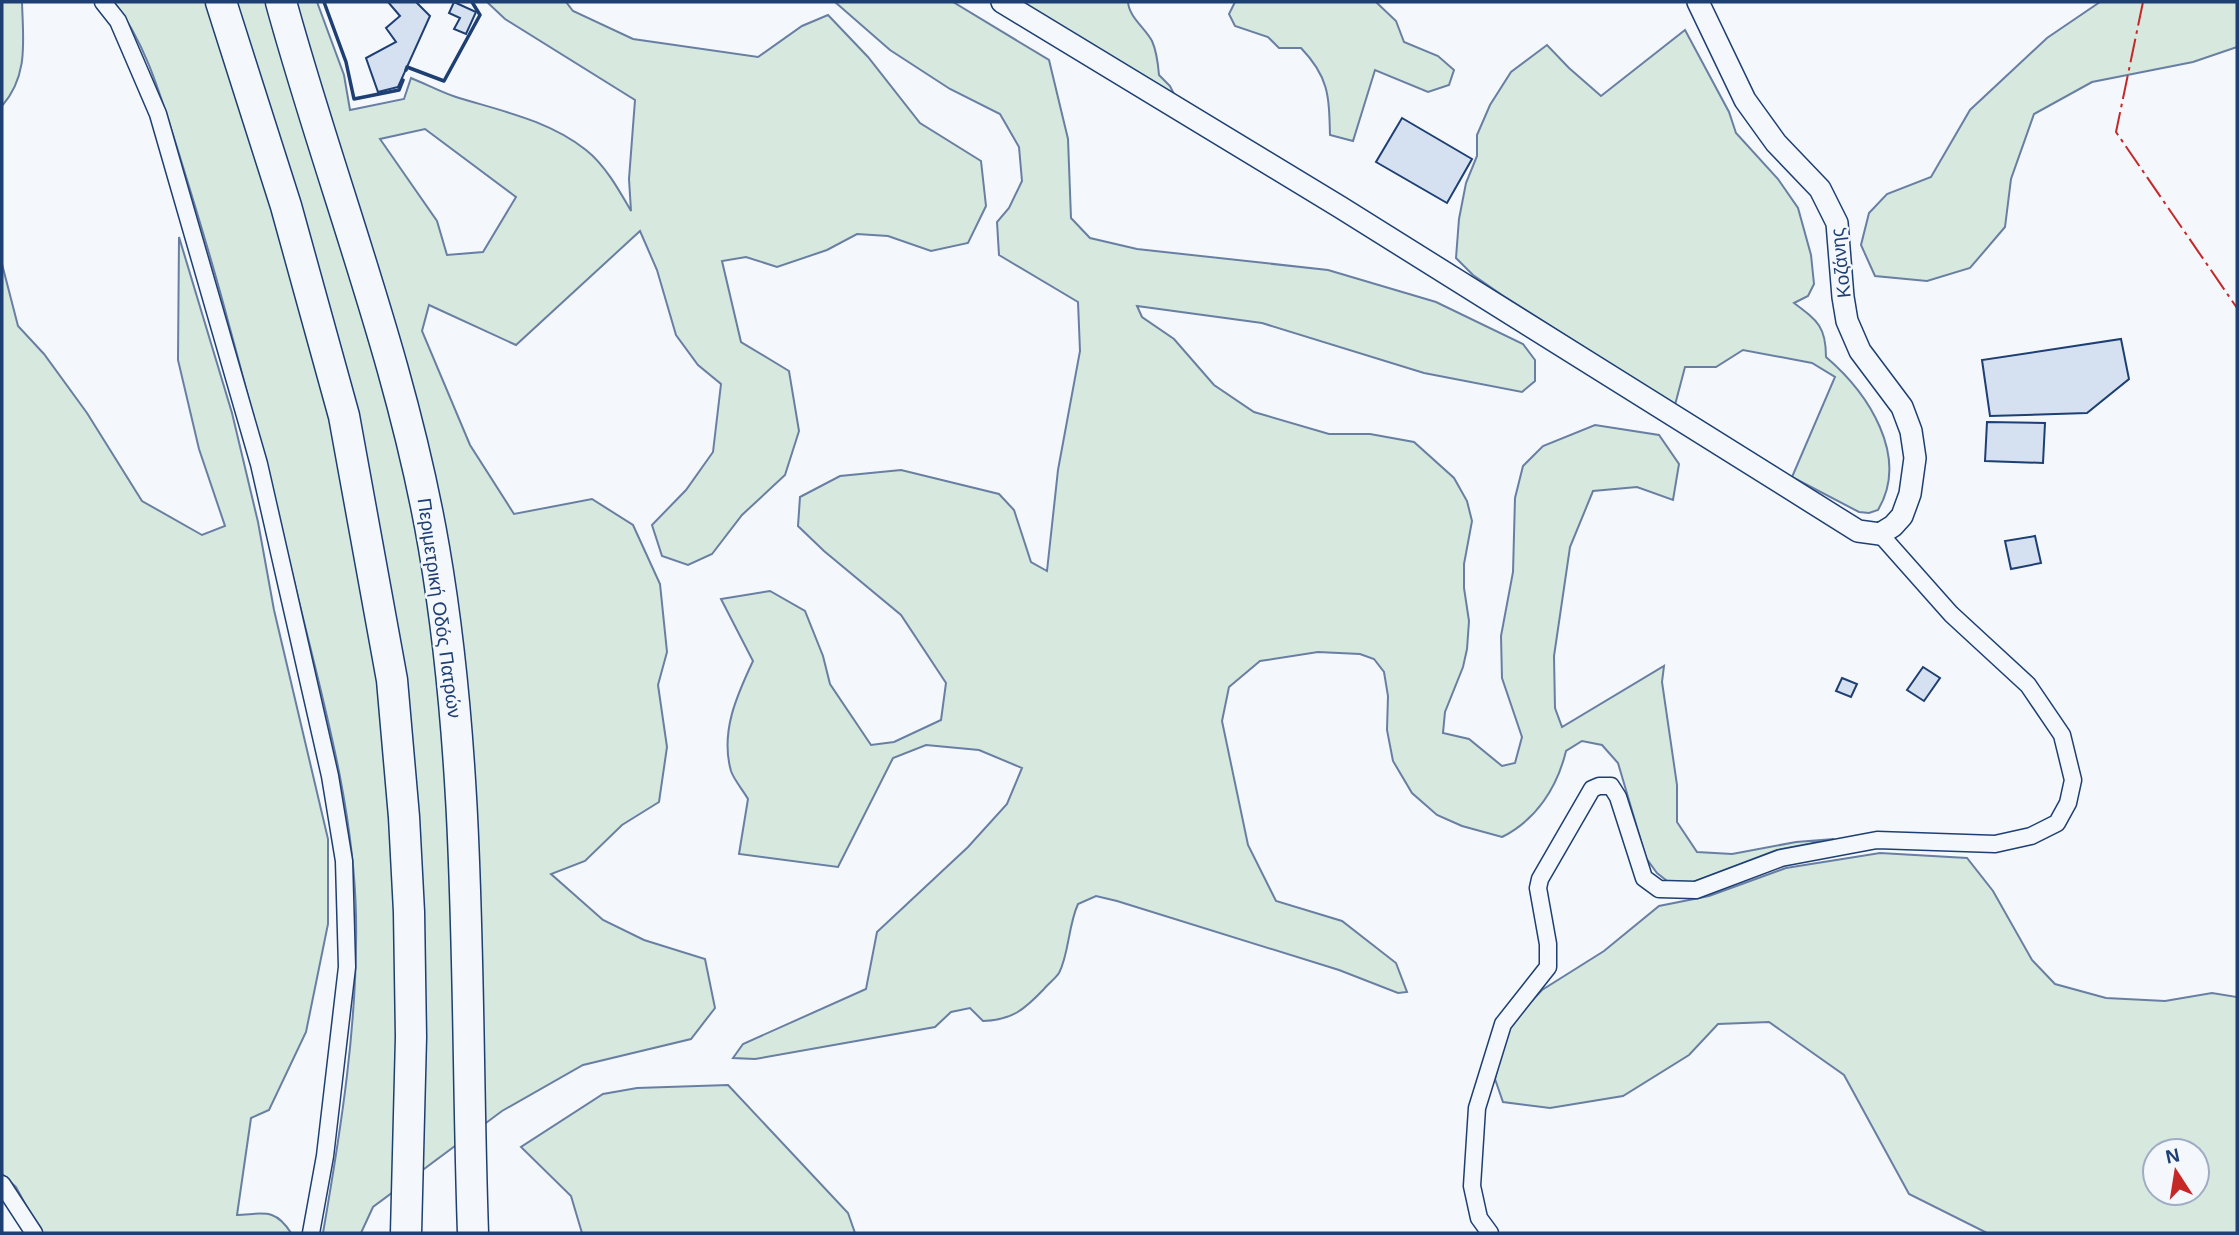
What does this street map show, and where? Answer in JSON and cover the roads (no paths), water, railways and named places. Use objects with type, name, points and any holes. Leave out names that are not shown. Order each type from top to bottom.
[{"type":"highway","points":[[221,2],[286,206],[344,416],[392,680],[404,817],[411,1037],[406,1233]]},
{"type":"highway","name":"Περιμετρική Οδός Πατρών","points":[[281,2],[318,129],[379,314],[406,416],[434,548],[453,691],[462,833],[472,1233]]},
{"type":"street","points":[[103,2],[118,21],[162,127],[259,464],[332,788],[344,861],[347,967],[326,1156],[312,1233]]},
{"type":"street","points":[[1002,2],[1340,207],[1858,531],[1880,534],[1951,614],[2028,685],[2062,734],[2073,780],[2068,803],[2057,823],[2031,836],[1995,844],[1877,840],[1781,858],[1696,890],[1659,889],[1644,878],[1618,797],[1611,786],[1592,789],[1540,879],[1538,888],[1548,944],[1548,967],[1503,1024],[1477,1108],[1472,1186],[1479,1218],[1490,1233]]},
{"type":"street","name":"Κοζάνης","points":[[1698,2],[1745,100],[1776,143],[1820,189],[1837,223],[1847,321],[1860,351],[1902,407],[1911,431],[1915,458],[1910,494],[1902,516],[1880,534]]},
{"type":"street","points":[[2,1184],[34,1233]]}]
